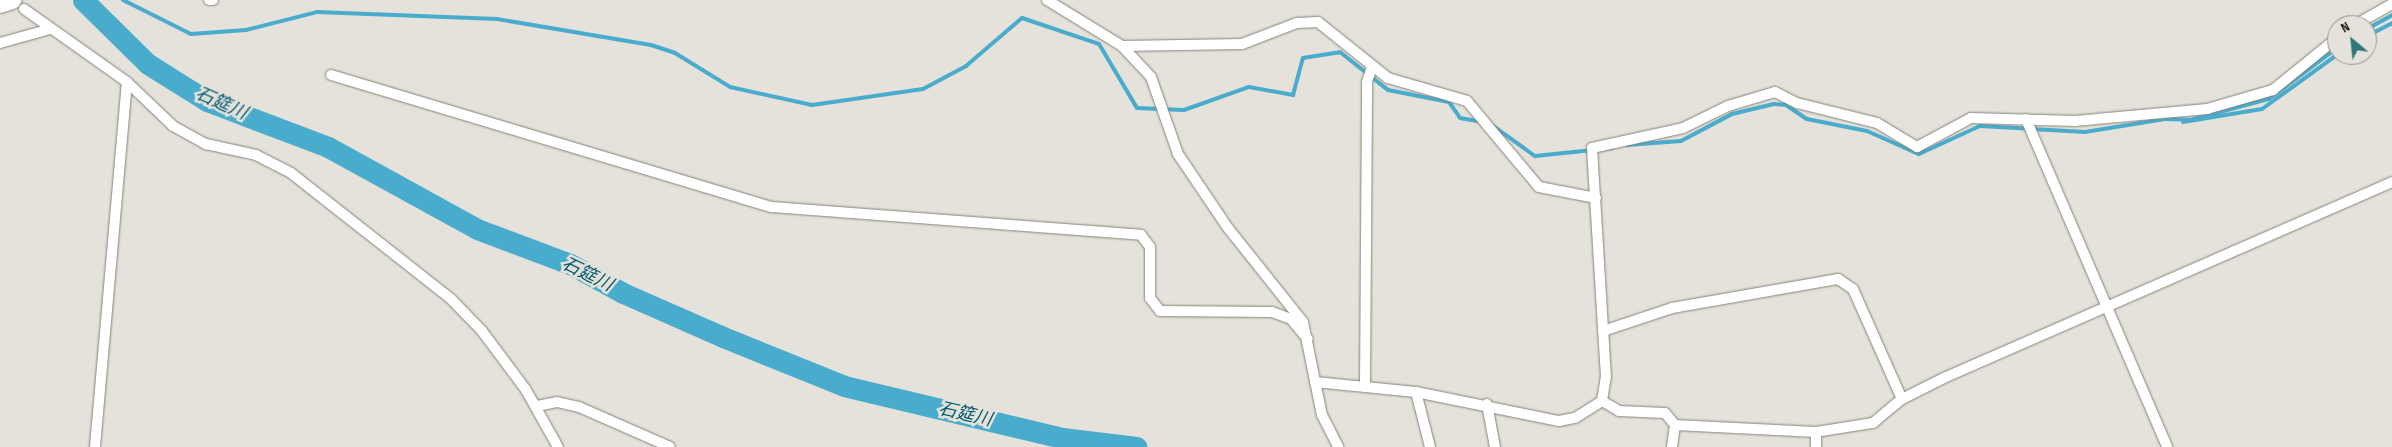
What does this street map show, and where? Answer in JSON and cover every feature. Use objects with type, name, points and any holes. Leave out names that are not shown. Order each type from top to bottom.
[{"type":"highway","points":[[0,4],[18,4]]},
{"type":"street","points":[[1047,0],[1063,5],[1122,46],[1151,76],[1178,154],[1228,228],[1291,302],[1308,339],[1322,415],[1338,447]]},
{"type":"street","points":[[18,4],[50,29],[127,82],[174,126],[206,144],[256,155],[291,173],[373,235],[467,314],[537,406],[558,447]]},
{"type":"street","points":[[2373,15],[2392,4]]},
{"type":"street","points":[[1122,46],[1242,44],[1276,29],[1312,22],[1331,30],[1372,67],[1408,87],[1453,94],[1467,101],[1540,187],[1596,198]]},
{"type":"street","points":[[0,43],[50,29]]},
{"type":"street","points":[[1602,401],[1606,377],[1592,148],[1683,128],[1728,106],[1775,92],[1797,103],[1877,123],[1917,147],[1970,118],[2110,119],[2248,101],[2289,81],[2327,47]]},
{"type":"street","points":[[1365,384],[1367,82],[1372,67]]},
{"type":"street","points":[[331,75],[772,207],[1141,235],[1150,247],[1150,298],[1160,311],[1272,312],[1291,319],[1308,339]]},
{"type":"street","points":[[95,447],[127,82]]},
{"type":"street","points":[[2026,119],[2105,308],[2167,447]]},
{"type":"street","points":[[1602,401],[1619,411],[1665,413],[1675,425],[1816,432],[1873,423],[1902,399],[2392,182]]},
{"type":"street","points":[[1603,332],[1672,308],[1838,279],[1853,289],[1902,399]]},
{"type":"street","points":[[1315,382],[1365,384],[1487,404],[1564,421],[1602,401]]},
{"type":"street","points":[[1416,392],[1430,447]]},
{"type":"street","points":[[537,406],[557,402],[579,407],[670,447]]},
{"type":"street","points":[[1487,404],[1495,447]]},
{"type":"street","points":[[1672,447],[1675,425]]},
{"type":"street","points":[[1816,432],[1816,447]]},
{"type":"waterway","name":"石筵川","points":[[83,0],[148,64],[207,101],[328,147],[477,229],[570,264],[623,293],[723,337],[844,386],[1062,438],[1136,447]]},
{"type":"waterway","points":[[123,0],[191,34],[246,30],[317,12],[497,19],[651,45],[675,53],[730,87],[812,105],[923,89],[966,66],[1022,18],[1099,44],[1137,108],[1184,110],[1249,87],[1293,95],[1303,58],[1340,52],[1388,90],[1449,102],[1460,118],[1482,122]]},
{"type":"waterway","points":[[2377,23],[2392,15]]},
{"type":"waterway","points":[[2377,31],[2392,23]]},
{"type":"waterway","points":[[1627,145],[1681,141],[1732,114],[1774,104],[1786,105],[1807,119],[1867,131],[1919,154],[1980,126],[2085,132],[2165,119],[2190,120],[2269,99],[2327,56]]},
{"type":"waterway","points":[[2183,122],[2262,109],[2327,62]]},
{"type":"waterway","points":[[1489,123],[1535,156],[1613,148]]}]
